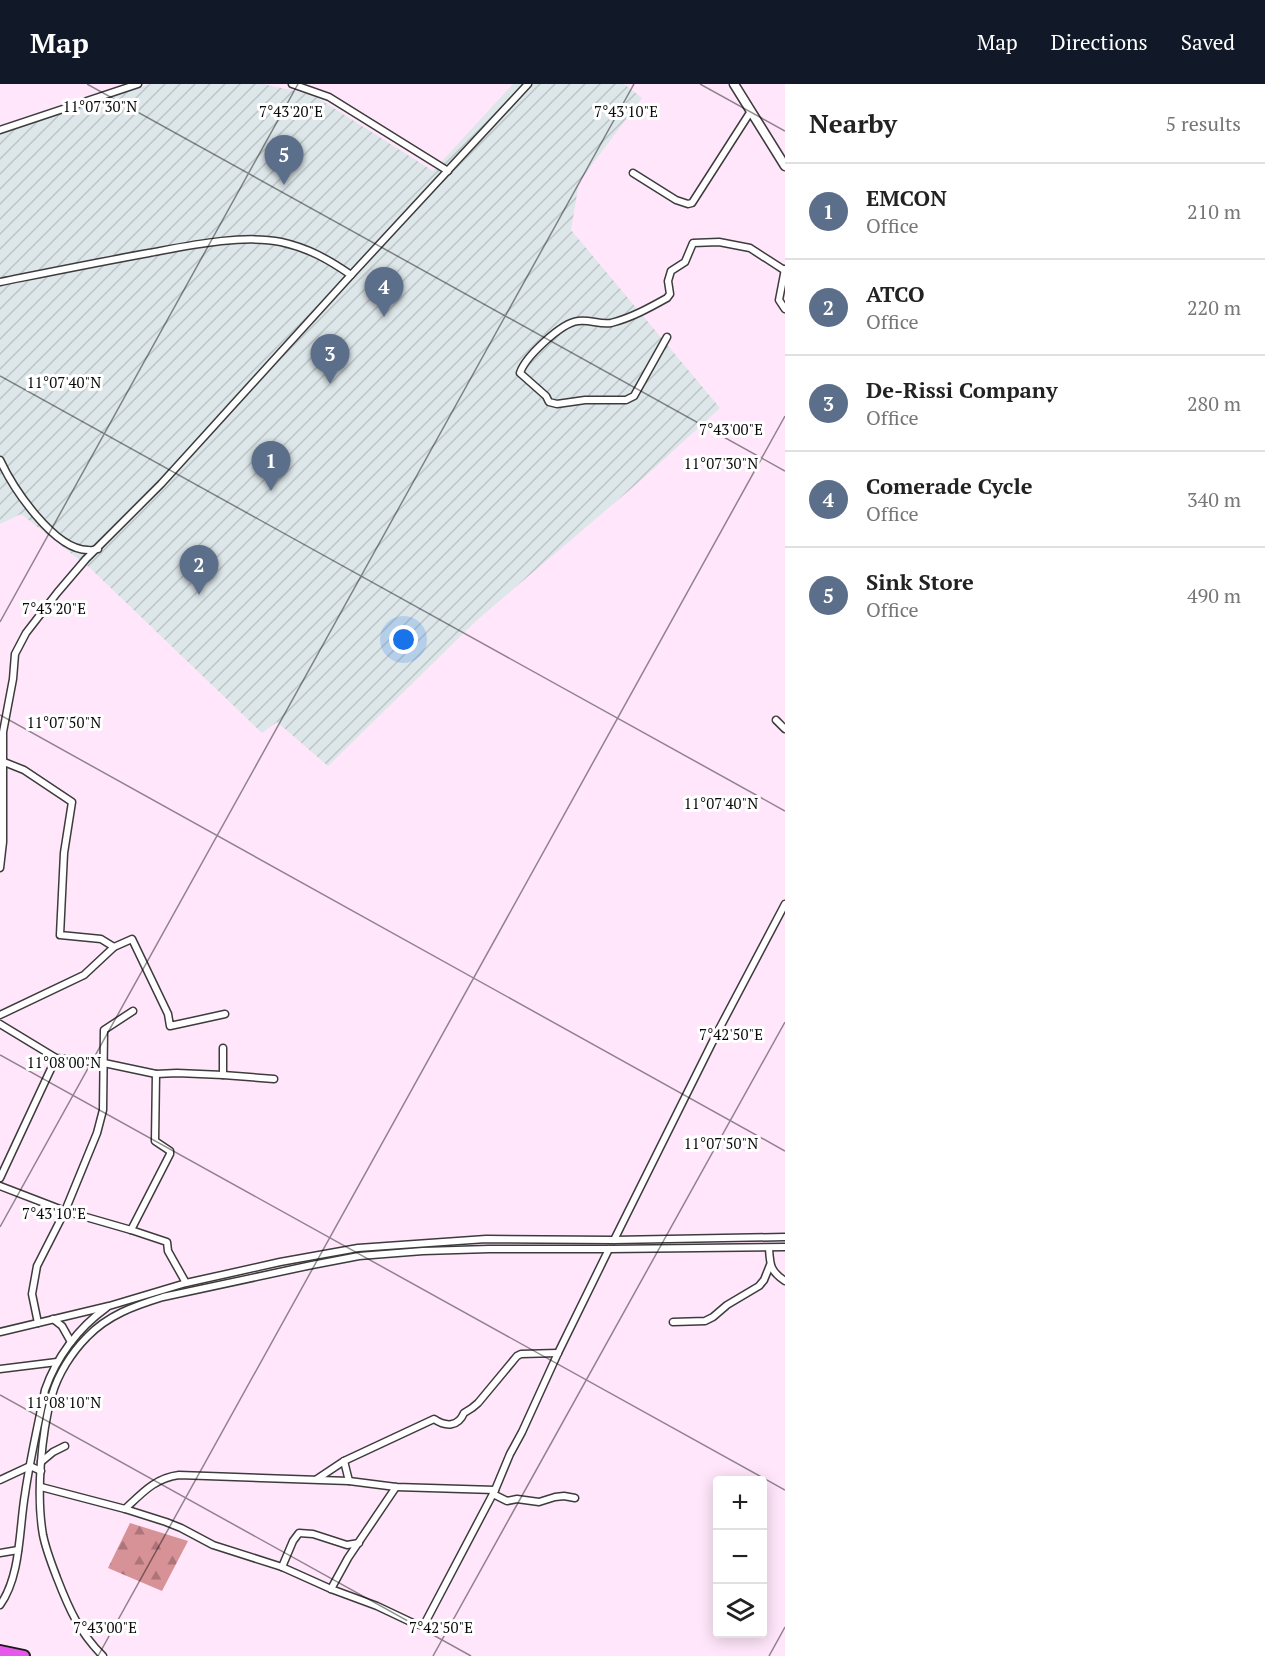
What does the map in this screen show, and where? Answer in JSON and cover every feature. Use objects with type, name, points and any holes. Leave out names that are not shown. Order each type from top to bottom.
[{"type":"highway","points":[[0,1651],[24,1656]]},
{"type":"street","points":[[0,130],[138,84]]},
{"type":"street","points":[[292,84],[329,97],[448,171]]},
{"type":"street","points":[[0,868],[3,732],[13,679],[15,654],[26,633],[86,559],[161,484],[528,84]]},
{"type":"street","points":[[734,84],[785,166]]},
{"type":"street","points":[[633,173],[676,200],[692,203],[751,111]]},
{"type":"street","points":[[0,282],[195,245],[256,240],[305,248],[328,259],[351,275]]},
{"type":"street","points":[[667,337],[634,396],[626,400],[585,400],[557,404],[549,402],[546,396],[520,373],[531,357],[564,326],[578,321],[613,322],[642,312],[667,298],[670,294],[668,281],[671,271],[685,262],[693,243],[719,242],[750,248],[785,270],[779,300],[785,309]]},
{"type":"street","points":[[0,460],[11,483],[26,503],[61,539],[72,546],[88,550],[98,549]]},
{"type":"street","points":[[777,720],[785,729]]},
{"type":"street","points":[[4,762],[24,770],[72,802],[64,853],[60,935],[101,939],[114,947]]},
{"type":"street","points":[[614,1240],[717,1033],[785,904]]},
{"type":"street","points":[[0,1015],[84,975],[114,947],[132,939],[168,1014],[170,1026],[225,1014]]},
{"type":"street","points":[[38,1323],[32,1294],[37,1266],[65,1211],[97,1132],[103,1110],[104,1030],[133,1011]]},
{"type":"street","points":[[0,1024],[56,1058],[104,1063],[156,1074],[223,1075],[274,1079]]},
{"type":"street","points":[[223,1075],[224,1048]]},
{"type":"street","points":[[0,1178],[56,1058]]},
{"type":"street","points":[[131,1230],[170,1154],[170,1151],[154,1141],[156,1074]]},
{"type":"street","points":[[0,1186],[65,1211],[167,1242],[168,1251],[186,1282]]},
{"type":"street","points":[[0,1332],[109,1306],[186,1282],[358,1248],[486,1239],[614,1240],[785,1237]]},
{"type":"street","points":[[733,1239],[733,1248]]},
{"type":"street","points":[[103,1656],[86,1638],[71,1614],[52,1566],[43,1537],[40,1487],[41,1462],[52,1394],[71,1357],[86,1338],[106,1320],[163,1297],[359,1256],[489,1249],[785,1247]]},
{"type":"street","points":[[769,1248],[770,1265],[774,1274],[785,1281]]},
{"type":"street","points":[[40,1487],[125,1509],[181,1528],[213,1545],[282,1567],[416,1624],[424,1623],[494,1492],[609,1249]]},
{"type":"street","points":[[672,1322],[705,1321],[713,1317],[727,1305],[759,1286],[770,1265]]},
{"type":"street","points":[[0,1605],[9,1588],[18,1550],[25,1494],[45,1390],[50,1375],[71,1342],[109,1306]]},
{"type":"street","points":[[53,1319],[62,1326],[71,1342]]},
{"type":"street","points":[[316,1480],[344,1461],[434,1419],[441,1424],[453,1425],[478,1403],[517,1356],[558,1353]]},
{"type":"street","points":[[0,1369],[57,1362]]},
{"type":"street","points":[[39,1419],[47,1420]]},
{"type":"street","points":[[41,1462],[53,1452],[66,1446]]},
{"type":"street","points":[[344,1461],[349,1481]]},
{"type":"street","points":[[0,1480],[30,1467],[41,1471]]},
{"type":"street","points":[[125,1509],[149,1486],[179,1474],[349,1481],[396,1487],[494,1492],[507,1501],[517,1499],[539,1502],[564,1496],[575,1498]]},
{"type":"street","points":[[332,1589],[396,1487]]},
{"type":"street","points":[[282,1567],[299,1533],[313,1533],[347,1545],[359,1543]]},
{"type":"street","points":[[0,1552],[18,1550]]},
{"type":"shaded area","points":[[150,84],[263,84],[313,95],[433,171],[513,84],[624,84],[642,98],[579,182],[571,230],[720,408],[639,482],[477,620],[328,766],[277,722],[262,733],[90,568],[21,514],[0,524],[0,134]]},
{"type":"green space","points":[[130,1523],[188,1541],[162,1591],[108,1568]]},
{"type":"place","name":"Sink Store","points":[[284,185]]},
{"type":"place","name":"Comerade Cycle","points":[[384,317]]},
{"type":"place","name":"De-Rissi Company","points":[[330,384]]},
{"type":"place","name":"EMCON","points":[[271,491]]},
{"type":"place","name":"ATCO","points":[[199,595]]}]
